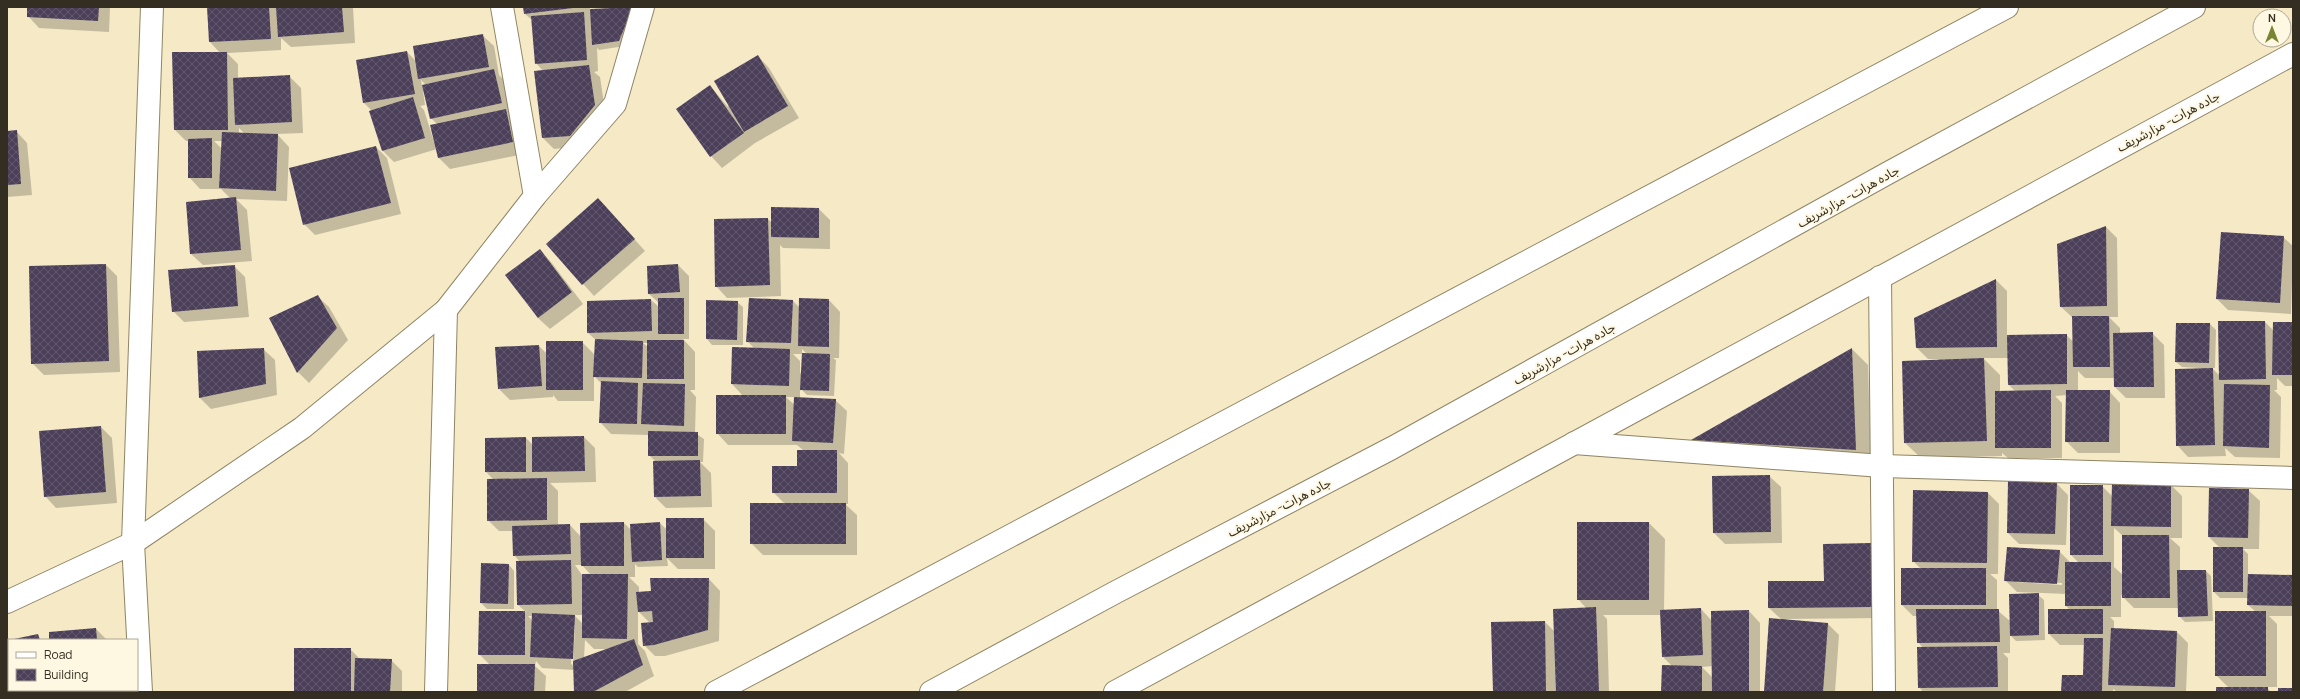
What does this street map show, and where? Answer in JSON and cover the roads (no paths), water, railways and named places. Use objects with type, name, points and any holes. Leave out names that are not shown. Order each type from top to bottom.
[{"type":"main road","points":[[141,692],[133,543],[152,7]]},
{"type":"main road","points":[[502,7],[535,196]]},
{"type":"main road","points":[[7,602],[133,543],[302,428],[446,310],[535,196],[615,104],[643,7]]},
{"type":"main road","points":[[716,692],[2007,7]]},
{"type":"main road","name":"جاده هرات- مزارشریف","points":[[931,692],[1123,588],[1392,448],[1881,177],[2194,7]]},
{"type":"main road","name":"جاده هرات- مزارشریف","points":[[1115,692],[2293,54]]},
{"type":"main road","points":[[1880,277],[1884,692]]},
{"type":"main road","points":[[436,692],[446,310]]},
{"type":"main road","points":[[1574,443],[1882,466],[2293,478]]}]
